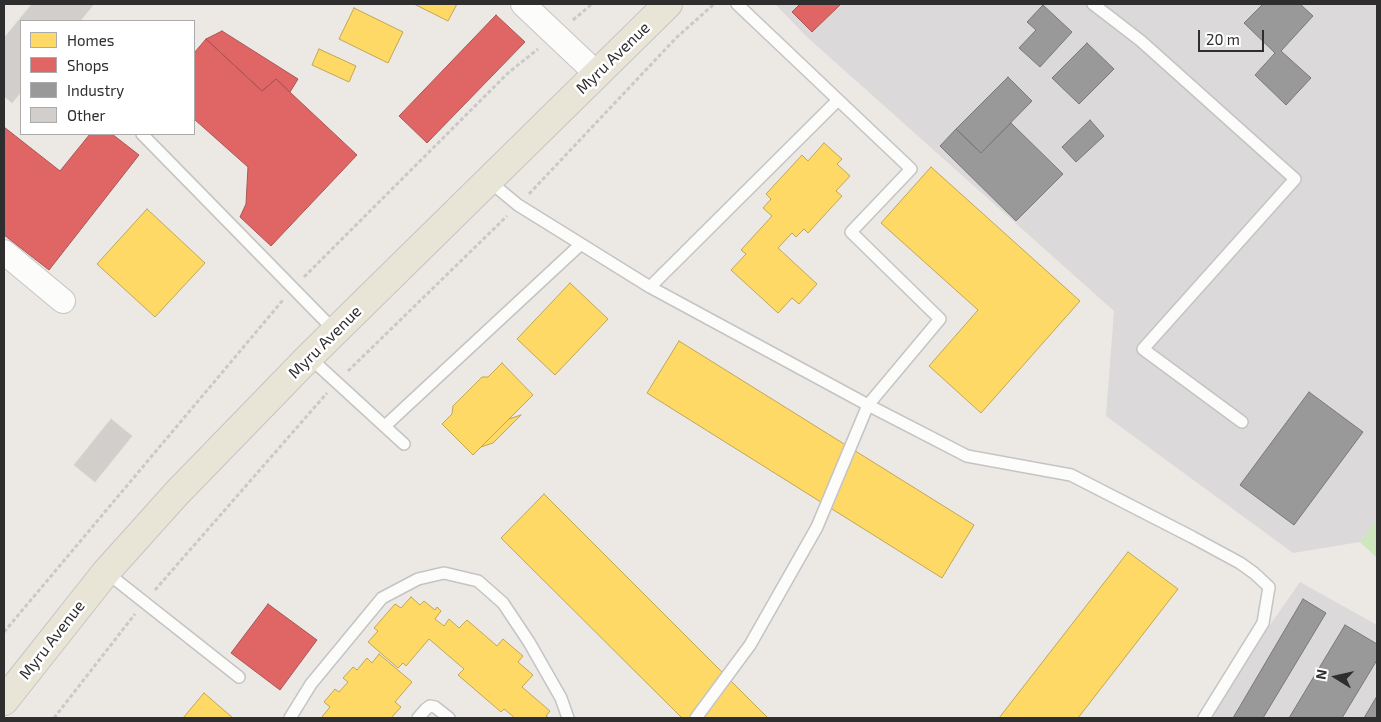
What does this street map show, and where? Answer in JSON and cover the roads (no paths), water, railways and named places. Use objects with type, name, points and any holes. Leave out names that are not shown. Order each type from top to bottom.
[{"type":"main road","name":"Myru Avenue","points":[[4,701],[106,572],[177,493],[309,356],[668,4]]},
{"type":"street","points":[[523,4],[597,74]]},
{"type":"street","points":[[4,252],[63,301]]},
{"type":"lane","points":[[649,23],[668,8],[681,4]]},
{"type":"lane","points":[[696,718],[750,645],[817,527],[868,405],[940,320],[851,232],[911,169],[737,4]]},
{"type":"lane","points":[[1093,4],[1141,41],[1295,180],[1143,349],[1242,422]]},
{"type":"lane","points":[[650,287],[838,100]]},
{"type":"lane","points":[[143,135],[335,331]]},
{"type":"lane","points":[[488,180],[518,205],[650,287],[868,405],[967,456],[1071,475],[1240,563],[1254,573],[1268,587],[1263,623],[1204,718]]},
{"type":"lane","points":[[384,426],[581,244]]},
{"type":"lane","points":[[309,356],[404,444]]},
{"type":"lane","points":[[106,572],[239,677]]},
{"type":"lane","points":[[290,718],[311,684],[382,598],[418,579],[444,573],[478,581],[503,603],[530,642],[561,698],[568,718]]},
{"type":"lane","points":[[418,718],[430,706],[435,707],[450,718]]}]
